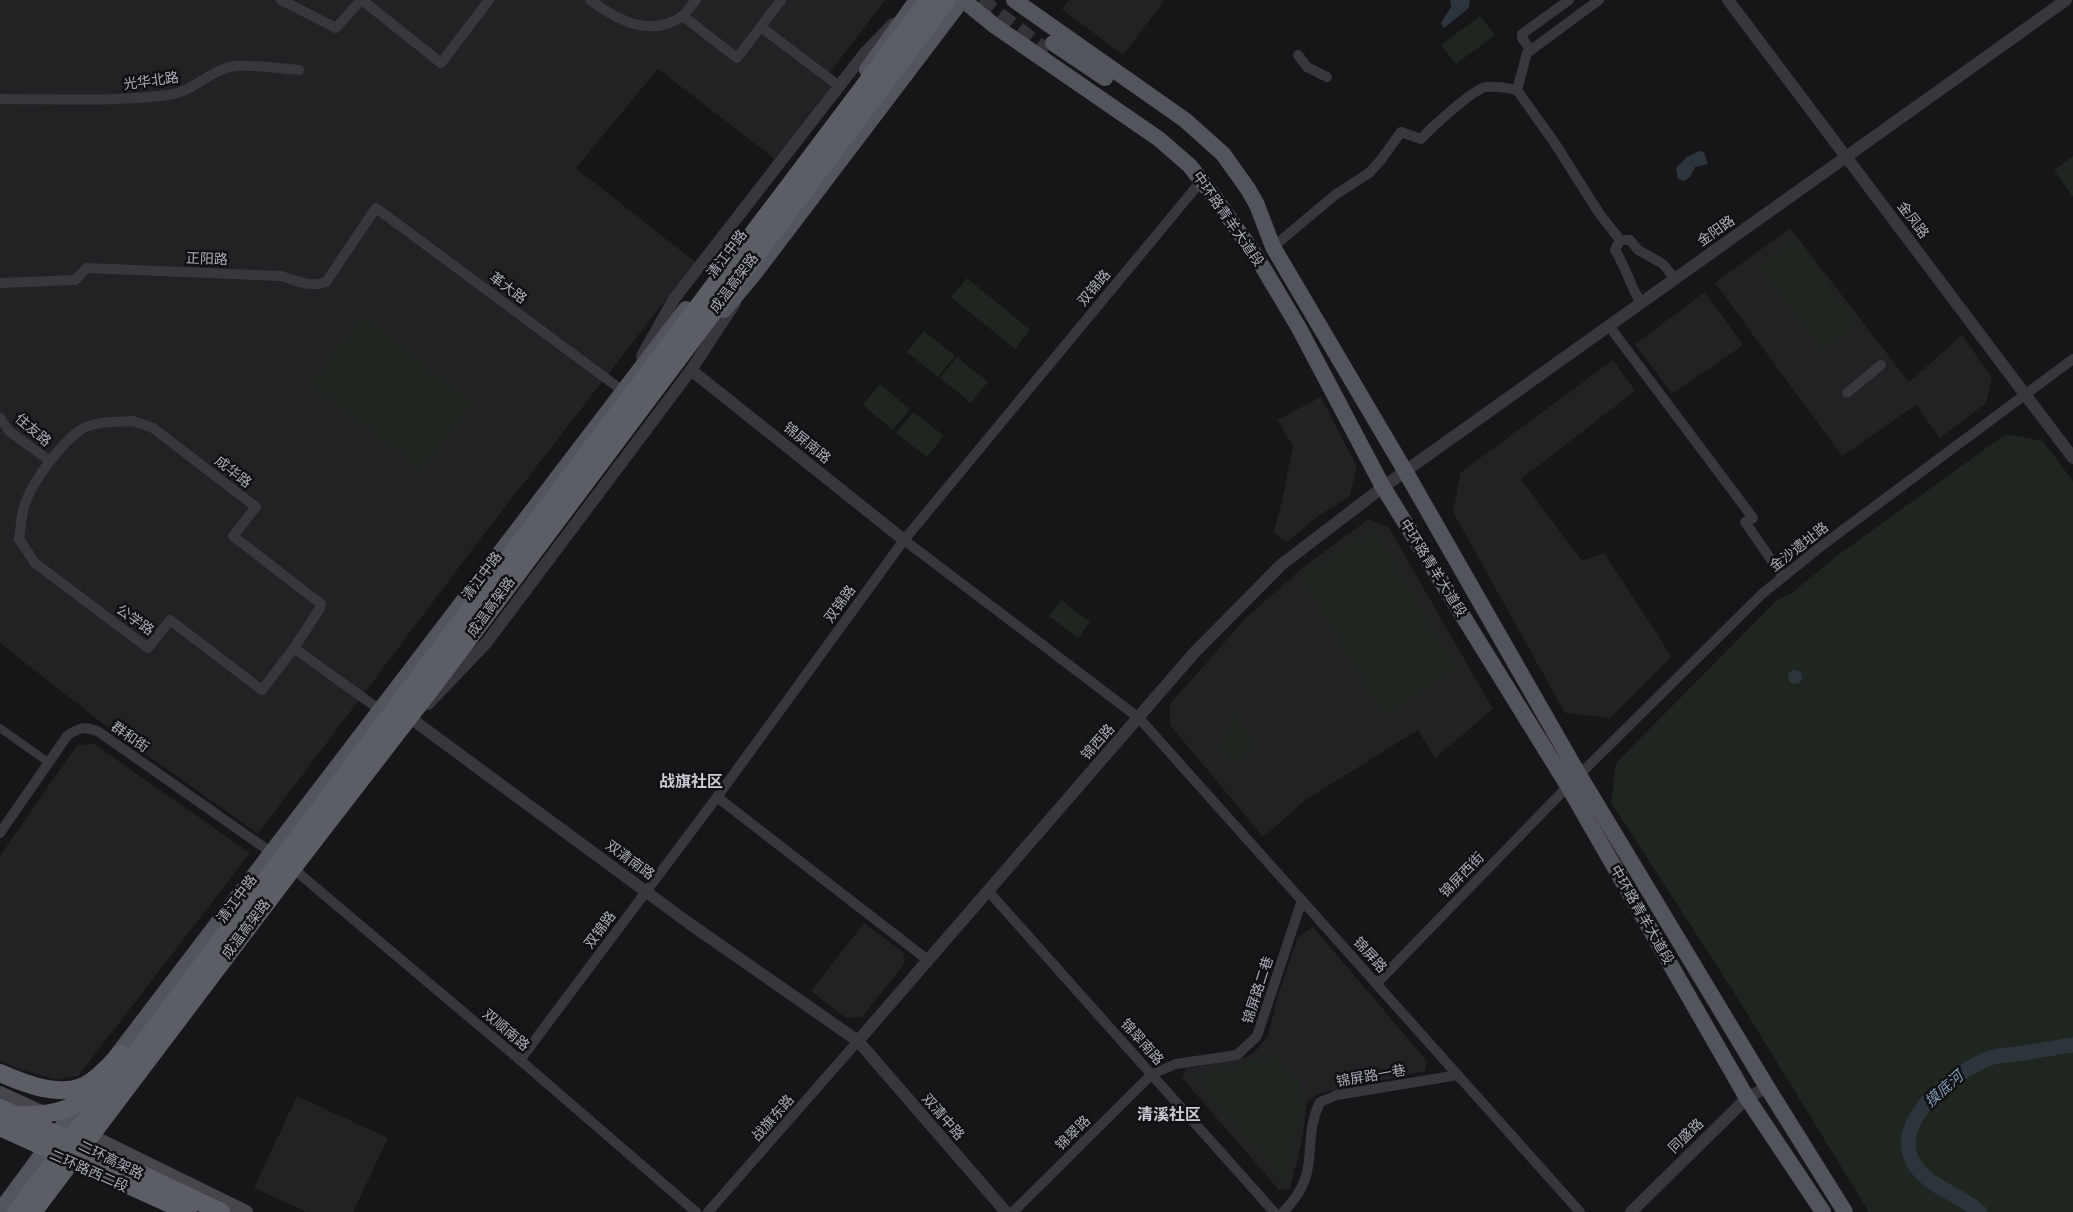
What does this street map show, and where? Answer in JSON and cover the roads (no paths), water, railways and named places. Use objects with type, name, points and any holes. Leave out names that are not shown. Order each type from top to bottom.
[{"type":"highway","name":"成温高架路","points":[[16,1212],[298,838],[626,392],[928,0]]},
{"type":"highway","name":"成温高架路","points":[[34,1212],[298,861],[433,686],[948,0]]},
{"type":"highway","points":[[626,392],[690,299],[816,136],[895,28]]},
{"type":"highway","points":[[433,686],[518,588],[690,366],[754,274]]},
{"type":"highway","points":[[8,1111],[54,1114],[75,1106],[89,1095],[260,872],[298,838]]},
{"type":"highway","points":[[0,1073],[50,1090],[65,1090],[85,1086],[121,1054]]},
{"type":"highway","name":"二环高架路","points":[[8,1111],[221,1212]]},
{"type":"highway","name":"二环高架路","points":[[0,1127],[44,1149],[188,1212]]},
{"type":"highway","points":[[0,1132],[44,1149]]},
{"type":"main road","name":"清江中路","points":[[0,1210],[44,1149],[626,392],[856,85],[916,0]]},
{"type":"main road","name":"中环路青羊大道段","points":[[962,0],[995,26],[1159,140],[1190,166],[1202,180],[1258,259],[1299,328],[1383,487],[1573,781],[1845,1212]]},
{"type":"main road","points":[[39,1212],[93,1137],[413,720],[680,363],[754,274],[962,0]]},
{"type":"main road","name":"中环路青羊大道段","points":[[1014,0],[1185,120],[1207,138],[1235,170],[1248,190],[1273,247],[1404,472],[1747,1098],[1822,1212]]},
{"type":"main road","points":[[1258,259],[1234,209],[1206,170],[1188,151],[1050,47],[1154,109],[1200,146],[1227,176],[1255,224],[1273,247]]},
{"type":"main road","points":[[0,1093],[246,1212]]},
{"type":"main road","name":"二环路西二段","points":[[44,1149],[74,1165],[178,1212]]},
{"type":"street","points":[[281,0],[336,28],[361,0],[441,63],[488,1]]},
{"type":"street","points":[[590,0],[621,21],[639,27],[673,23],[683,16],[696,0]]},
{"type":"street","points":[[683,16],[737,58],[781,0]]},
{"type":"street","points":[[626,392],[674,300],[864,54],[916,0]]},
{"type":"street","points":[[1530,49],[1522,38],[1522,34],[1569,0]]},
{"type":"street","points":[[1517,90],[1525,56],[1530,49],[1599,0]]},
{"type":"street","name":"金阳路","points":[[1383,487],[2066,0]]},
{"type":"street","name":"金凤路","points":[[1732,1],[1846,157],[2073,458]]},
{"type":"street","points":[[761,27],[840,86]]},
{"type":"street","points":[[1298,55],[1307,67],[1327,77]]},
{"type":"street","name":"光华北路","points":[[0,99],[127,100],[171,95],[191,89],[218,72],[234,66],[299,70]]},
{"type":"street","points":[[1273,247],[1335,195],[1376,167],[1401,132],[1421,139],[1433,126],[1482,88],[1493,87],[1517,90],[1554,142],[1599,213],[1620,240]]},
{"type":"street","name":"双锦路","points":[[520,1060],[717,797],[904,540],[1202,180]]},
{"type":"street","name":"革大路","points":[[376,208],[626,392]]},
{"type":"street","name":"正阳路","points":[[0,283],[75,280],[87,268],[281,276],[308,285],[317,285],[326,282],[376,208]]},
{"type":"street","points":[[1620,240],[1630,240],[1638,250],[1663,264],[1675,279]]},
{"type":"street","points":[[1620,240],[1615,250],[1625,266],[1630,284],[1641,303]]},
{"type":"street","points":[[1609,326],[1753,518],[1745,522],[1783,577]]},
{"type":"street","name":"金沙遗址路","points":[[1573,781],[1762,594],[2025,394],[2073,360]]},
{"type":"street","points":[[413,720],[488,642],[690,366]]},
{"type":"street","name":"锦屏南路","points":[[690,366],[904,540]]},
{"type":"street","points":[[1847,393],[1881,366]]},
{"type":"street","name":"住友路","points":[[0,418],[8,431],[50,461]]},
{"type":"street","name":"成华路","points":[[50,461],[81,430],[102,423],[133,421],[153,428],[161,434],[256,508],[234,536],[321,604],[294,648]]},
{"type":"street","name":"公学路","points":[[50,461],[33,486],[25,503],[19,539],[35,563],[148,648],[170,620],[262,690],[294,648]]},
{"type":"street","name":"锦西路","points":[[858,1041],[1194,653],[1280,565],[1383,487]]},
{"type":"street","name":"锦屏路","points":[[904,540],[1139,718],[1580,1212]]},
{"type":"street","points":[[294,648],[380,710]]},
{"type":"street","name":"双清南路","points":[[380,710],[413,720],[647,891],[858,1041]]},
{"type":"street","name":"群和街","points":[[0,833],[67,736],[77,729],[88,727],[99,732],[272,853]]},
{"type":"street","points":[[0,728],[48,762]]},
{"type":"street","name":"锦屏西街","points":[[1377,983],[1573,781]]},
{"type":"street","points":[[717,797],[929,961]]},
{"type":"street","name":"双顺南路","points":[[296,871],[696,1212]]},
{"type":"street","name":"锦翠南路","points":[[989,892],[1274,1212]]},
{"type":"street","name":"锦屏路二巷","points":[[1152,1074],[1176,1064],[1237,1055],[1258,1036],[1302,900]]},
{"type":"street","name":"战旗东路","points":[[708,1212],[858,1041]]},
{"type":"street","name":"双清中路","points":[[858,1041],[1006,1212]]},
{"type":"street","name":"锦翠路","points":[[1013,1212],[1152,1074]]},
{"type":"street","name":"锦屏路一巷","points":[[1283,1212],[1296,1198],[1305,1180],[1310,1160],[1315,1113],[1320,1102],[1337,1095],[1458,1074]]},
{"type":"street","name":"同盛路","points":[[1631,1212],[1747,1098],[1767,1087]]},
{"type":"waterway","name":"摸底河","points":[[1980,1212],[1939,1187],[1917,1168],[1909,1151],[1909,1134],[1916,1118],[1942,1087],[1975,1065],[1990,1058],[2073,1045]]},
{"type":"tunnel","points":[[980,0],[1047,52]]},
{"type":"district","name":"战旗社区","points":[[691,782]]},
{"type":"district","name":"清溪社区","points":[[1169,1115]]}]
